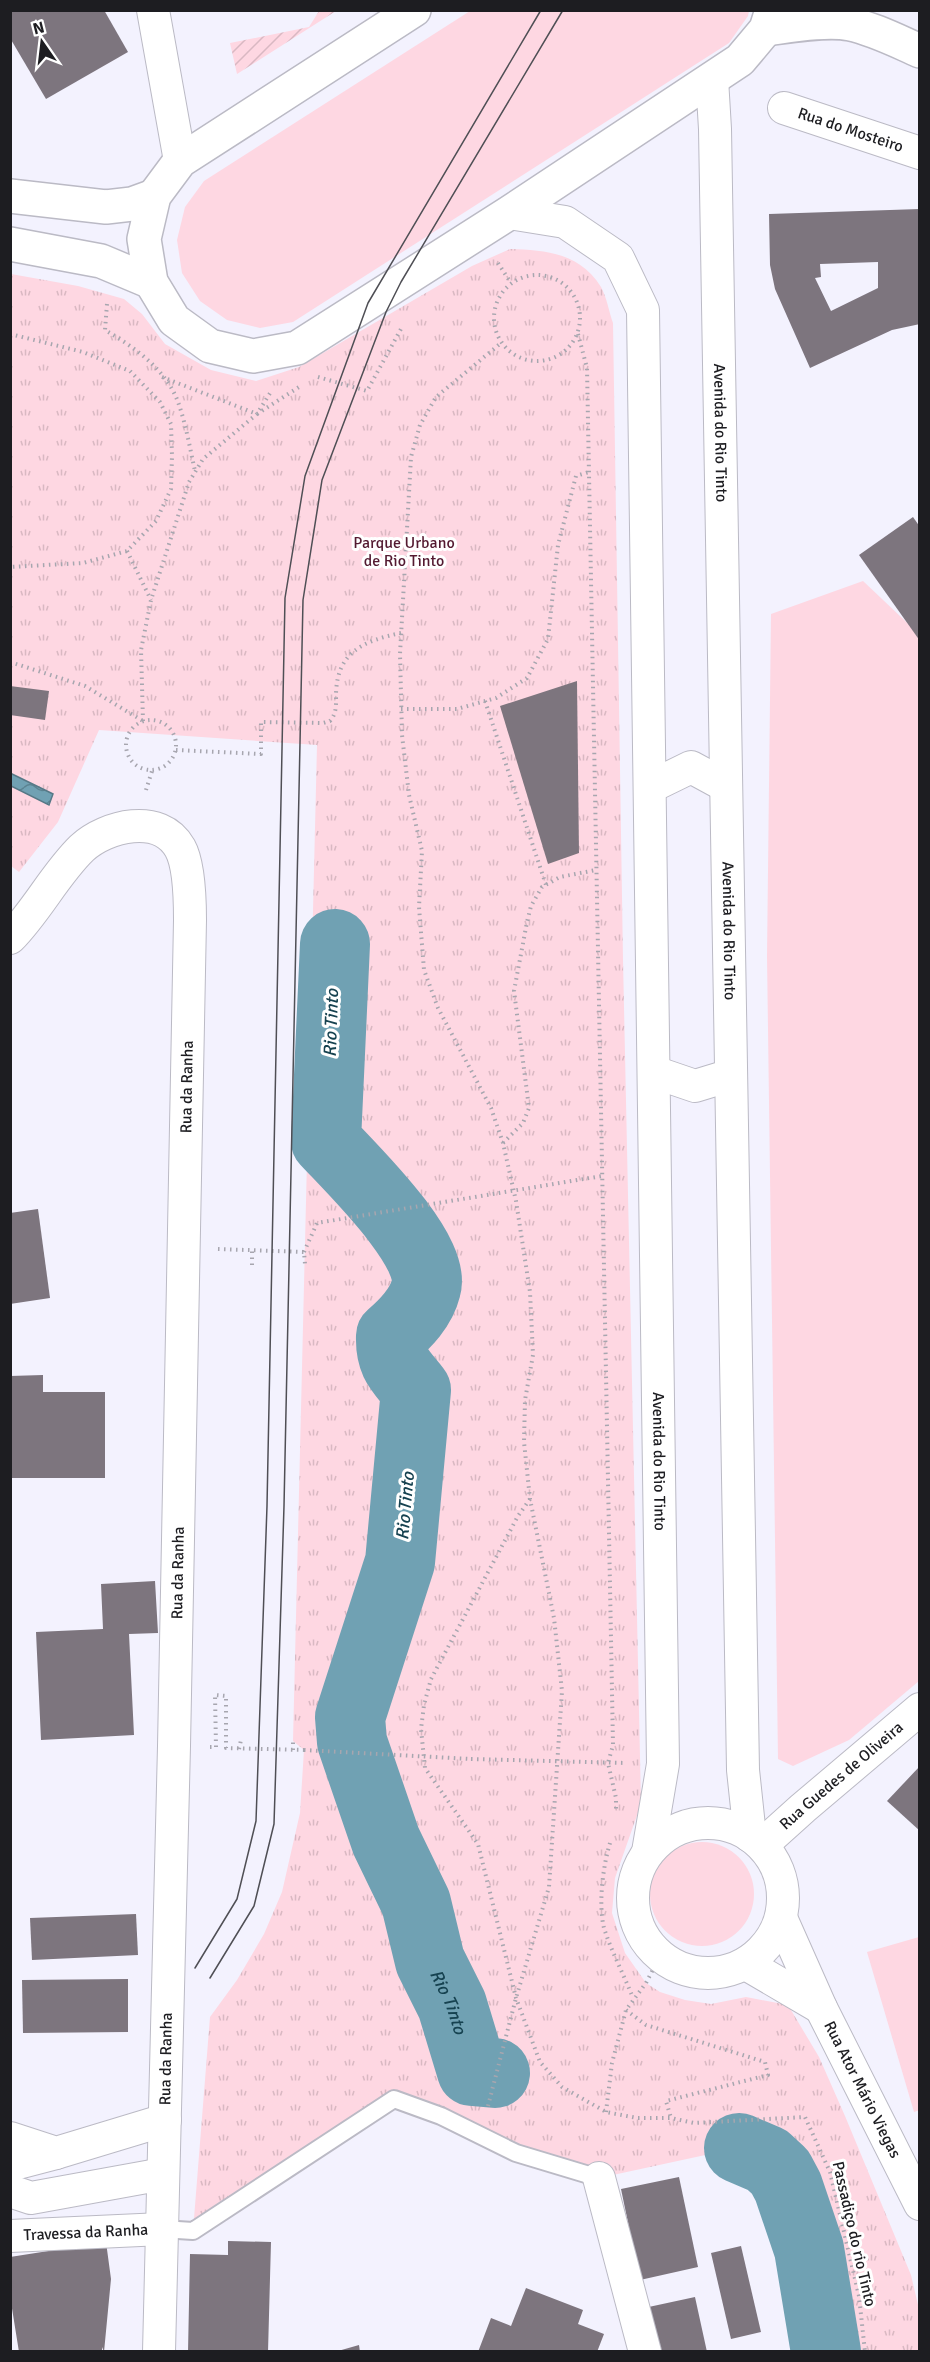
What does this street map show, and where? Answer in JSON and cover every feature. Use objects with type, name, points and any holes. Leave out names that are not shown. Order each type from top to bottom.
[{"type":"main road","points":[[414,10],[180,161],[154,196],[144,239],[151,282],[174,320],[210,346],[253,356],[297,348],[509,213],[740,60],[769,20],[810,24],[848,23],[890,37],[920,51]]},
{"type":"main road","points":[[10,196],[106,207],[132,204],[154,196]]},
{"type":"main road","points":[[10,244],[101,261],[151,282]]},
{"type":"street","points":[[153,10],[180,161]]},
{"type":"street","name":"Avenida do Rio Tinto","points":[[712,79],[715,141],[743,1770],[757,1840]]},
{"type":"street","name":"Rua do Mosteiro","points":[[784,108],[920,153]]},
{"type":"street","name":"Avenida do Rio Tinto","points":[[509,213],[565,222],[618,258],[643,310],[663,1764],[648,1852]]},
{"type":"street","points":[[650,787],[691,767],[726,786]]},
{"type":"street","name":"Rua da Ranha","points":[[10,938],[26,923],[83,848],[106,833],[135,825],[155,829],[169,836],[180,848],[190,890],[159,2352]]},
{"type":"street","points":[[654,1072],[695,1086],[731,1075]]},
{"type":"street","name":"Rua Guedes de Oliveira","points":[[757,1840],[803,1808],[920,1709]]},
{"type":"street","points":[[709,1823],[733,1826],[757,1840],[779,1873],[783,1896],[781,1918],[773,1936],[761,1952],[746,1964],[724,1972],[702,1973],[680,1968],[660,1956],[645,1939],[635,1918],[632,1895],[637,1873],[648,1852],[664,1838],[686,1826],[709,1823]]},
{"type":"street","name":"Rua Ator Mário Viegas","points":[[781,1918],[821,2008],[920,2204]]},
{"type":"street","name":"Rua Ator Mário Viegas","points":[[746,1964],[821,2008]]},
{"type":"street","points":[[10,2165],[165,2120]]},
{"type":"street","points":[[10,2138],[56,2153]]},
{"type":"street","points":[[10,2191],[31,2198],[163,2174]]},
{"type":"street","points":[[599,2178],[645,2352]]},
{"type":"street","name":"Travessa da Ranha","points":[[10,2236],[162,2229]]},
{"type":"lane","points":[[162,2229],[193,2231],[394,2099],[441,2116],[516,2153],[599,2178]]},
{"type":"path","points":[[489,266],[498,262]]},
{"type":"path","points":[[578,334],[561,355],[535,362],[522,359],[501,343],[495,330],[495,304],[502,292],[524,276],[552,277],[564,284],[573,294],[579,306],[578,334],[587,368],[613,1745],[608,1762],[616,1798],[615,1818]]},
{"type":"path","points":[[107,294],[105,330],[141,353],[162,376],[177,400],[195,471]]},
{"type":"path","points":[[315,376],[367,391],[404,324]]},
{"type":"path","points":[[10,334],[83,352],[130,371],[160,402],[171,423],[171,489],[156,521],[127,551],[83,563],[10,567]]},
{"type":"path","points":[[480,2135],[516,1998],[549,1887],[562,1691],[555,1618],[530,1499],[524,1442],[525,1400],[533,1355],[530,1292],[503,1143],[491,1107],[438,1008],[424,970],[419,907],[422,852],[410,795],[402,735],[401,633],[411,457],[420,425],[436,397],[501,343]]},
{"type":"path","points":[[257,414],[297,348]]},
{"type":"path","points":[[162,376],[257,414]]},
{"type":"path","points":[[143,721],[141,650],[151,600],[189,482],[203,459],[257,414],[308,381]]},
{"type":"path","points":[[401,709],[456,709],[496,698],[527,678],[548,639],[558,545],[576,476],[589,472]]},
{"type":"path","points":[[127,551],[151,600]]},
{"type":"path","points":[[176,750],[261,754],[261,722],[323,723],[330,721],[336,712],[339,669],[346,656],[385,637],[401,633]]},
{"type":"path","points":[[10,662],[85,686],[143,721],[161,722],[168,726],[176,741],[176,750],[173,758],[160,769],[152,771],[136,766],[126,754],[126,737],[130,730],[143,721]]},
{"type":"path","points":[[485,701],[546,885]]},
{"type":"path","points":[[503,1143],[523,1123],[529,1108],[514,991],[531,906],[542,887],[560,877],[596,870]]},
{"type":"path","points":[[304,1264],[304,1252],[317,1223],[602,1176]]},
{"type":"path","points":[[184,1247],[304,1252]]},
{"type":"path","points":[[252,1250],[252,1264]]},
{"type":"path","points":[[530,1499],[518,1516],[431,1679],[421,1729],[425,1768],[478,1844],[516,1998],[540,2062],[562,2087],[606,2112],[637,2118],[670,2118],[666,2102],[768,2075],[765,2062],[646,2025],[626,2010]]},
{"type":"path","points":[[216,1739],[215,1695],[226,1696],[226,1748],[471,1759],[608,1762]]},
{"type":"path","points":[[239,1749],[241,1740]]},
{"type":"path","points":[[293,1741],[293,1750]]},
{"type":"path","points":[[612,1838],[606,1858],[603,1892],[604,1926],[633,1998]]},
{"type":"path","points":[[606,2112],[612,2063],[626,2010],[646,1983],[660,1956]]},
{"type":"path","name":"Passadiço do rio Tinto","points":[[670,2118],[694,2123],[805,2117],[830,2172],[859,2296],[865,2352]]},
{"type":"green space","points":[[319,11],[336,11],[237,74],[230,43],[309,27]]},
{"type":"green space","points":[[470,11],[749,11],[748,16],[729,43],[293,322],[260,328],[227,320],[200,301],[182,273],[177,240],[185,207],[204,181]]},
{"type":"green space","name":"Parque Urbano de Rio Tinto","points":[[510,249],[549,252],[572,260],[583,267],[601,287],[613,323],[623,960],[641,1804],[615,1878],[612,1913],[625,1953],[646,1983],[660,1992],[685,2000],[711,2004],[746,1997],[788,2005],[819,2057],[911,2275],[919,2309],[919,2351],[802,2351],[786,2273],[759,2199],[710,2154],[599,2178],[394,2099],[193,2231],[210,2017],[237,1980],[264,1934],[282,1892],[300,1813],[304,1750],[293,1741],[317,745],[99,730],[58,822],[19,872],[11,866],[11,274],[78,286],[124,299],[142,314],[165,344],[211,370],[256,381],[299,367],[472,266]]},
{"type":"green space","points":[[863,581],[920,635],[919,1681],[849,1740],[793,1766],[778,1759],[767,956],[771,614]]},
{"type":"green space","points":[[702,1842],[722,1846],[731,1851],[745,1865],[750,1874],[754,1894],[750,1914],[745,1923],[731,1937],[722,1942],[702,1946],[682,1942],[673,1937],[659,1923],[654,1914],[650,1894],[654,1874],[659,1865],[673,1851],[682,1846]]},
{"type":"green space","points":[[919,1937],[920,2110],[914,2112],[867,1952]]},
{"type":"water","points":[[10,773],[53,794],[49,805],[11,786]]},
{"type":"building","points":[[10,10],[104,10],[128,52],[46,99],[10,38]]},
{"type":"building","points":[[920,209],[920,324],[892,330],[810,368],[775,289],[770,265],[769,214]],"holes":[[[878,262],[878,288],[831,311],[815,278],[821,277],[820,264]]]},
{"type":"building","points":[[913,517],[920,527],[920,641],[859,555]]},
{"type":"building","points":[[577,681],[579,853],[548,864],[500,706]]},
{"type":"building","points":[[10,686],[49,691],[45,720],[10,715]]},
{"type":"building","points":[[38,1209],[50,1298],[10,1304],[10,1213]]},
{"type":"building","points":[[43,1375],[43,1392],[105,1392],[105,1478],[10,1478],[10,1376]]},
{"type":"building","points":[[155,1581],[158,1633],[129,1634],[134,1735],[41,1740],[36,1632],[103,1629],[101,1584]]},
{"type":"building","points":[[920,1766],[920,1831],[887,1801]]},
{"type":"building","points":[[136,1914],[138,1955],[32,1960],[30,1918]]},
{"type":"building","points":[[128,1979],[128,2032],[23,2033],[22,1980]]},
{"type":"building","points":[[679,2177],[698,2267],[640,2280],[621,2189]]},
{"type":"building","points":[[228,2241],[271,2242],[268,2352],[188,2352],[190,2254],[228,2255]]},
{"type":"building","points":[[106,2242],[111,2279],[104,2352],[102,2347],[102,2352],[19,2352],[10,2296],[10,2257]]},
{"type":"building","points":[[741,2246],[761,2332],[731,2339],[711,2253]]},
{"type":"building","points":[[526,2288],[583,2310],[578,2324],[604,2334],[597,2352],[478,2352],[491,2318],[511,2326]]},
{"type":"building","points":[[695,2297],[707,2352],[654,2352],[644,2308]]},
{"type":"building","points":[[359,2345],[360,2352],[338,2352],[338,2351]]},
{"type":"waterway","name":"Rio Tinto","points":[[335,944],[326,1141],[390,1211],[419,1253],[426,1272],[426,1288],[421,1302],[391,1336],[394,1360],[416,1390],[400,1562],[350,1717],[352,1742],[386,1841],[416,1903],[430,1961],[452,2005],[472,2071],[495,2073]]},
{"type":"waterway","name":"Rio Tinto","points":[[739,2148],[767,2160],[780,2172],[788,2187],[809,2249],[826,2352]]},
{"type":"tram line","points":[[195,1968],[237,1899],[256,1821],[267,1506],[285,598],[305,476],[368,303],[541,10]]},
{"type":"tram line","points":[[210,1978],[254,1906],[274,1824],[284,1506],[303,600],[322,480],[386,312],[401,282],[563,10]]}]
